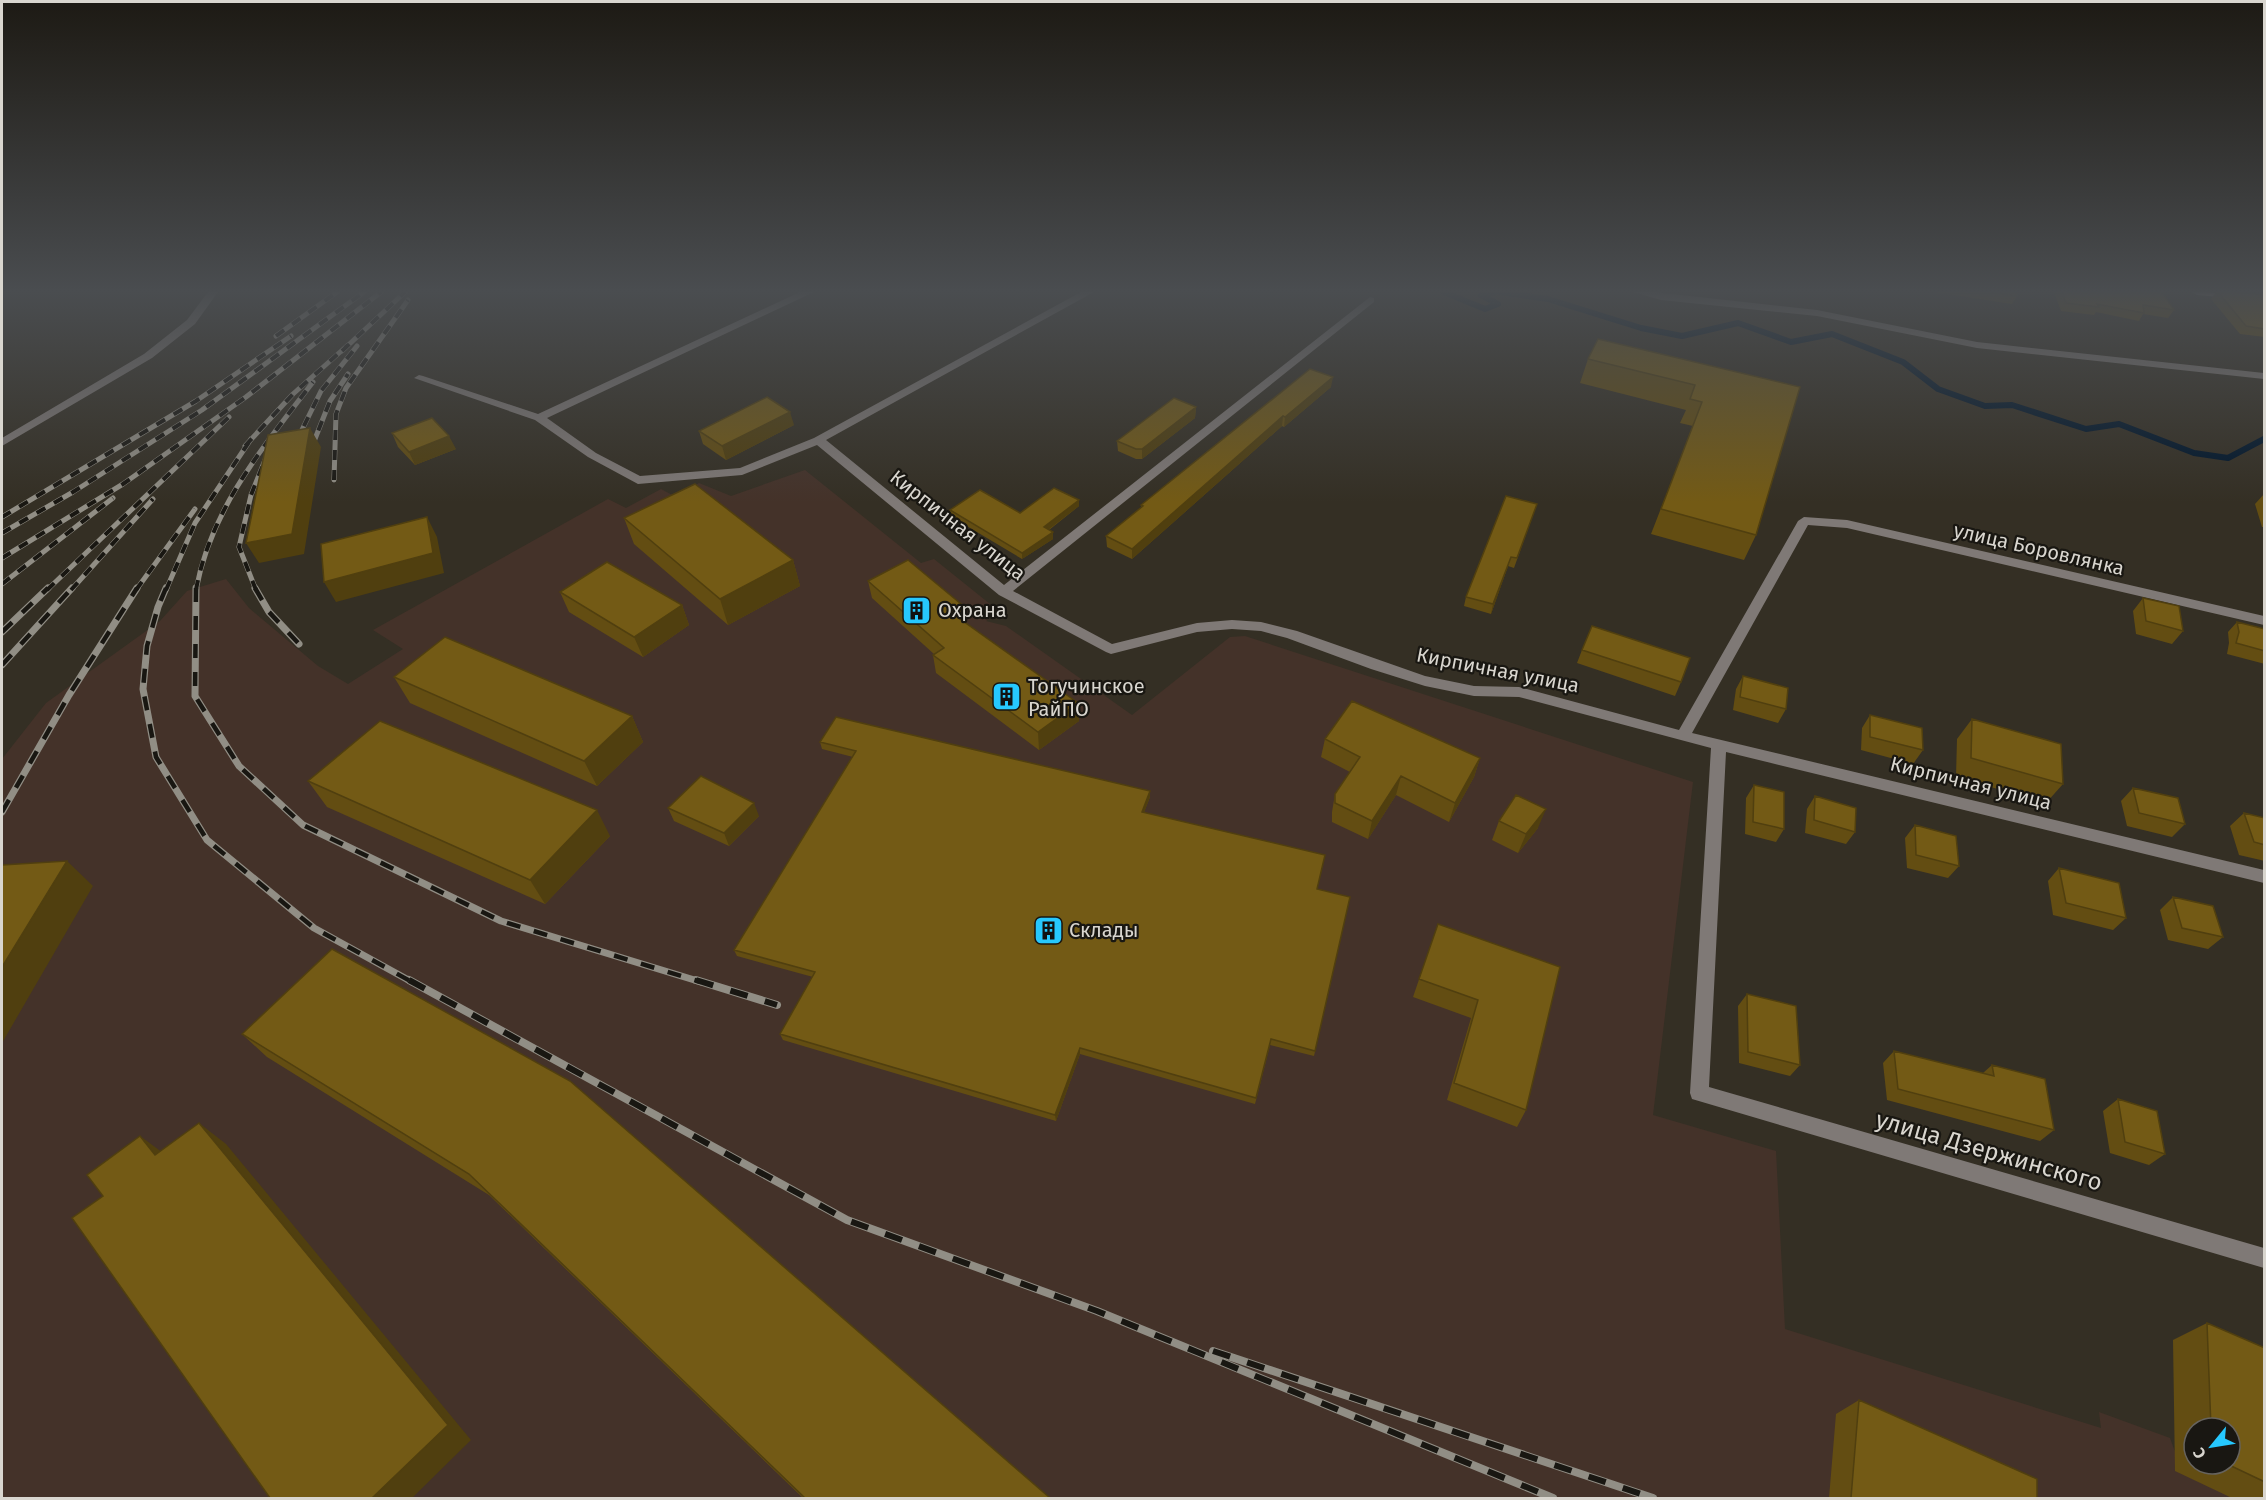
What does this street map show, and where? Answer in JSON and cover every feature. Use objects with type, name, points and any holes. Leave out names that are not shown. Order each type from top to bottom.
[{"type":"street","points":[[2,443],[138,362]]},
{"type":"street","points":[[539,418],[659,362]]},
{"type":"street","points":[[419,378],[539,418],[592,455],[638,480],[742,471],[818,440],[961,362]]},
{"type":"street","points":[[1004,592],[1292,362]]},
{"type":"street","points":[[2135,362],[2265,376]]},
{"type":"street","name":"Кирпичная улица","points":[[818,440],[1004,592],[1111,649],[1198,627],[1250,625],[1282,631],[1416,677],[1459,688],[1500,694],[1519,692],[1683,736],[2265,876]]},
{"type":"street","name":"улица Боровлянка","points":[[1683,736],[1804,521],[1847,524],[2265,621]]},
{"type":"street","name":"улица Дзержинского","points":[[1719,744],[1699,1094],[2265,1258]]},
{"type":"shaded area","points":[[805,470],[921,563],[934,559],[1000,612],[986,621],[1006,626],[1132,715],[1230,637],[1245,636],[1693,782],[1653,1115],[1776,1151],[1785,1329],[2101,1428],[2099,1412],[2170,1438],[2179,1463],[2182,1465],[2182,1476],[2242,1476],[2242,1448],[2264,1498],[2,1498],[2,759],[46,703],[160,621],[187,591],[226,579],[249,608],[318,666],[348,684],[403,649],[373,630],[608,499],[626,508],[661,489],[676,497],[699,483],[731,496]]},
{"type":"shaded area","points":[[2191,1331],[2228,1416],[2225,1416]]},
{"type":"building","points":[[1600,362],[1695,362],[1800,387],[1756,535],[1661,509],[1702,402],[1690,399],[1695,385]]},
{"type":"building","points":[[1310,369],[1333,377],[1285,417],[1283,416],[1132,549],[1106,536],[1143,506],[1141,505]]},
{"type":"building","points":[[767,397],[790,412],[722,446],[699,431]]},
{"type":"building","points":[[1174,398],[1196,407],[1142,449],[1136,449],[1117,441]]},
{"type":"building","points":[[432,418],[449,436],[409,452],[392,433]]},
{"type":"building","points":[[310,428],[292,534],[246,543],[268,435]]},
{"type":"building","points":[[695,484],[793,560],[720,599],[624,518]]},
{"type":"building","points":[[1054,488],[1079,500],[1044,527],[1053,532],[1022,553],[950,510],[980,490],[1020,513]]},
{"type":"building","points":[[1506,496],[1537,504],[1517,558],[1511,557],[1493,604],[1466,597]]},
{"type":"building","points":[[427,517],[433,553],[324,582],[321,544]]},
{"type":"building","points":[[908,560],[961,604],[949,611],[1078,703],[1038,732],[933,655],[944,648],[868,581]]},
{"type":"building","points":[[607,562],[682,605],[634,637],[560,592]]},
{"type":"building","points":[[2143,598],[2179,606],[2183,631],[2146,621]]},
{"type":"building","points":[[2237,622],[2265,629],[2265,651],[2236,643],[2239,632]]},
{"type":"building","points":[[1592,626],[1690,658],[1681,682],[1582,650]]},
{"type":"building","points":[[445,637],[632,716],[584,761],[394,677]]},
{"type":"building","points":[[1743,676],[1788,688],[1786,709],[1740,697]]},
{"type":"building","points":[[1352,701],[1480,758],[1455,803],[1401,776],[1372,821],[1335,803],[1335,794],[1360,757],[1325,739]]},
{"type":"building","points":[[1870,715],[1922,728],[1923,750],[1870,737]]},
{"type":"building","name":"Склады","points":[[836,717],[1150,791],[1142,812],[1325,855],[1317,889],[1350,897],[1315,1051],[1271,1039],[1256,1098],[1080,1048],[1055,1115],[780,1034],[815,972],[734,950],[856,751],[820,742]]},
{"type":"building","points":[[1972,719],[2061,744],[2063,784],[1971,758]]},
{"type":"building","points":[[380,721],[597,810],[530,880],[308,781]]},
{"type":"building","points":[[701,776],[754,803],[724,833],[668,808]]},
{"type":"building","points":[[1754,785],[1784,792],[1784,829],[1753,822]]},
{"type":"building","points":[[2133,788],[2178,798],[2185,824],[2139,813]]},
{"type":"building","points":[[1516,795],[1546,809],[1526,834],[1499,821]]},
{"type":"building","points":[[1815,796],[1856,808],[1855,832],[1814,820]]},
{"type":"building","points":[[2244,813],[2265,818],[2265,845],[2254,842]]},
{"type":"building","points":[[1915,825],[1956,836],[1959,866],[1916,855]]},
{"type":"building","points":[[67,861],[2,967],[2,865]]},
{"type":"building","points":[[2059,868],[2119,883],[2126,918],[2066,903]]},
{"type":"building","points":[[2173,897],[2213,906],[2223,937],[2182,928]]},
{"type":"building","points":[[1438,924],[1560,967],[1526,1110],[1454,1083],[1478,1000],[1419,979]]},
{"type":"building","points":[[332,949],[570,1081],[1050,1498],[805,1498],[469,1174],[242,1034]]},
{"type":"building","points":[[1747,994],[1796,1006],[1800,1065],[1748,1052]]},
{"type":"building","points":[[1894,1051],[1994,1076],[1992,1065],[2045,1079],[2054,1130],[1898,1089]]},
{"type":"building","points":[[2118,1099],[2157,1111],[2165,1154],[2125,1142]]},
{"type":"building","points":[[199,1123],[448,1425],[372,1498],[270,1498],[72,1218],[103,1196],[87,1175],[140,1136],[155,1155]]},
{"type":"building","points":[[2207,1323],[2265,1348],[2265,1482],[2242,1471],[2242,1416],[2211,1416]]},
{"type":"building","points":[[1859,1400],[2037,1479],[2037,1498],[1851,1498]]},
{"type":"waterway","points":[[1903,362],[1938,389],[1985,406],[2012,405],[2086,429],[2119,424],[2194,453],[2228,458],[2264,439]]},
{"type":"railway","points":[[2,517],[196,401],[253,362]]},
{"type":"railway","points":[[2,533],[73,492],[202,410],[268,362]]},
{"type":"railway","points":[[2,558],[123,484],[246,397],[291,362]]},
{"type":"railway","points":[[250,441],[293,394],[329,362]]},
{"type":"railway","points":[[295,444],[321,391],[344,362]]},
{"type":"railway","points":[[334,480],[336,414],[346,388],[364,362]]},
{"type":"railway","points":[[311,449],[330,401],[348,374]]},
{"type":"railway","points":[[196,590],[203,560],[227,505],[258,454],[313,382]]},
{"type":"railway","points":[[47,590],[229,417]]},
{"type":"railway","points":[[166,590],[195,523],[250,441]]},
{"type":"railway","points":[[245,446],[250,441]]},
{"type":"railway","points":[[256,589],[239,547],[251,495],[267,455]]},
{"type":"railway","points":[[2,584],[113,498]]},
{"type":"railway","points":[[71,590],[153,499]]},
{"type":"railway","points":[[136,590],[195,509]]},
{"type":"railway","points":[[2,632],[48,588]]},
{"type":"railway","points":[[2,665],[72,588]]},
{"type":"railway","points":[[2,812],[69,695],[137,588]]},
{"type":"railway","points":[[166,588],[147,646],[143,689],[156,757],[207,840],[314,928],[412,982]]},
{"type":"railway","points":[[196,588],[195,696],[239,766],[303,825],[501,921],[701,982]]},
{"type":"railway","points":[[256,589],[269,612],[299,644]]},
{"type":"railway","points":[[409,980],[847,1220],[1097,1311],[1553,1498]]},
{"type":"railway","points":[[696,980],[777,1005]]},
{"type":"railway","points":[[1213,1351],[1653,1498]]},
{"type":"place","name":"Охрана","points":[[917,610]]},
{"type":"place","name":"Тогучинское РайПО","points":[[1007,697]]},
{"type":"place","name":"Склады","points":[[1048,930]]}]
